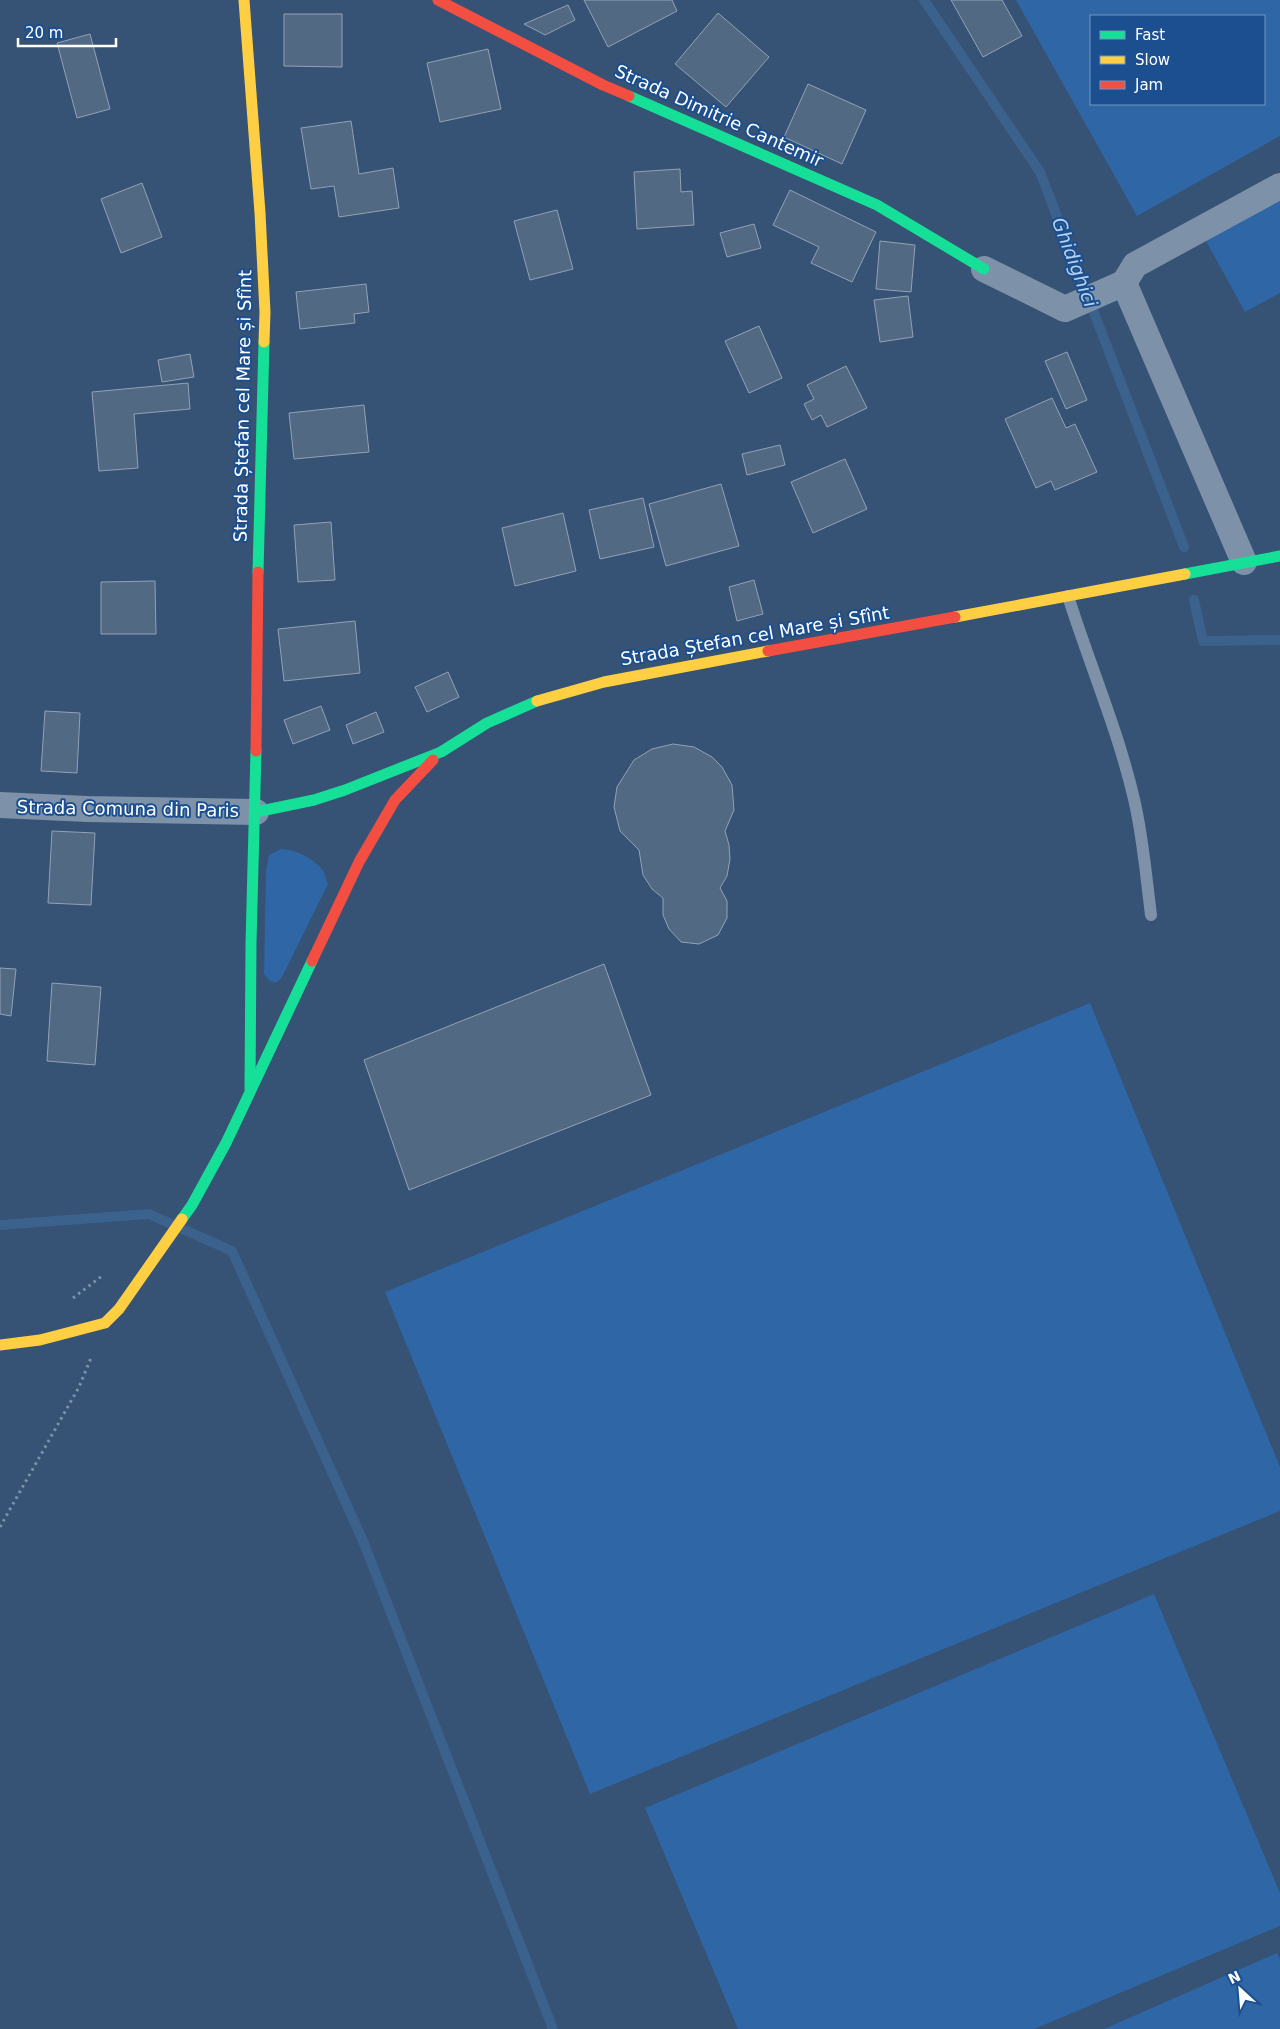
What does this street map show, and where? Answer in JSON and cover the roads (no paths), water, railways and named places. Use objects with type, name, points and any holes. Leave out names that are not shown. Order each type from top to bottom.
[{"type":"street","name":"Strada Ștefan cel Mare și Sfînt","points":[[244,0],[260,213],[265,312],[257,611],[256,812],[250,944],[250,1089]]},
{"type":"street","name":"Strada Dimitrie Cantemir","points":[[438,0],[603,85],[877,205],[984,269]]},
{"type":"street","points":[[984,269],[1065,309],[1116,286],[1135,265],[1280,186]]},
{"type":"street","points":[[1116,286],[1244,562]]},
{"type":"street","name":"Strada Ștefan cel Mare și Sfînt","points":[[256,812],[314,800],[389,774],[440,752],[487,723],[529,703],[604,682],[1280,556]]},
{"type":"street","points":[[0,1345],[40,1340],[104,1323],[119,1309],[192,1205],[226,1143],[250,1089],[364,854],[395,800],[440,752]]},
{"type":"street","name":"Strada Comuna din Paris","points":[[0,805],[86,809],[256,812]]},
{"type":"lane","points":[[1068,596],[1134,797],[1151,915]]},
{"type":"waterway","name":"Ghidighici","points":[[924,0],[1040,172],[1184,547]]},
{"type":"waterway","name":"Ghidighici","points":[[1194,600],[1203,641],[1280,640]]},
{"type":"waterway","points":[[0,1225],[149,1214],[232,1251],[363,1541],[553,2029]]}]
